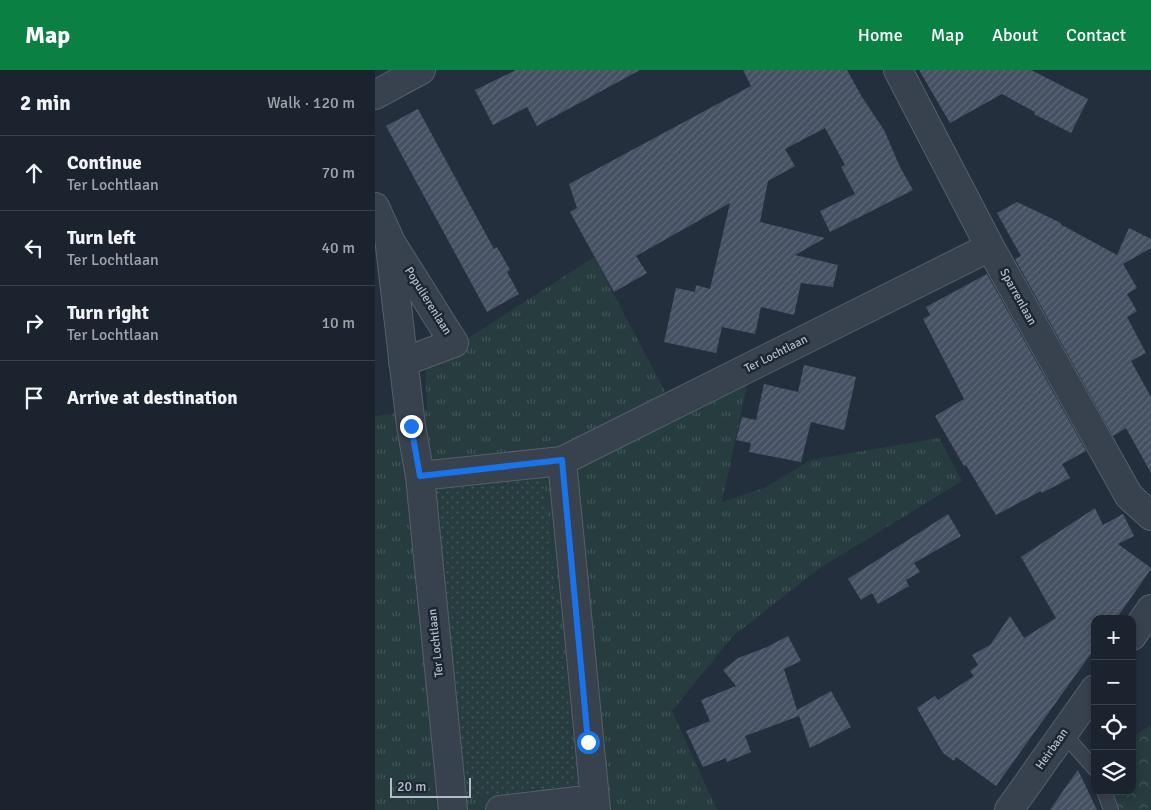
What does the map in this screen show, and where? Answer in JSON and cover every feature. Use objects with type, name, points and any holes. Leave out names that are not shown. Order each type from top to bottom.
[{"type":"street","points":[[375,95],[421,70]]},
{"type":"street","name":"Sparrenlaan","points":[[898,70],[990,247],[1129,496],[1151,516]]},
{"type":"street","name":"Populierenlaan","points":[[375,208],[389,238],[454,342],[403,362]]},
{"type":"street","name":"Populierenlaan","points":[[389,238],[411,426]]},
{"type":"street","name":"Ter Lochtlaan","points":[[420,476],[562,460],[990,247]]},
{"type":"street","name":"Ter Lochtlaan","points":[[411,426],[420,476],[453,810]]},
{"type":"street","points":[[500,810],[595,805],[562,460]]},
{"type":"street","points":[[1136,631],[1151,610]]},
{"type":"street","name":"Heirbaan","points":[[1009,810],[1091,694]]},
{"type":"lane","points":[[1063,733],[1091,764]]},
{"type":"lane","points":[[1105,795],[1111,810]]},
{"type":"green space","points":[[594,257],[677,414],[749,376],[722,502],[764,488],[811,460],[939,438],[962,481],[820,568],[733,636],[672,711],[717,810],[375,810],[375,416],[427,409],[425,366]]},
{"type":"green space","points":[[542,472],[578,785],[463,799],[429,482]]},
{"type":"green space","points":[[1151,725],[1151,810],[1111,810],[1105,795],[1136,795],[1136,735]]},
{"type":"building","points":[[516,70],[640,70],[537,126],[527,107],[493,125],[475,90]]},
{"type":"building","points":[[743,70],[847,70],[884,130],[900,167],[913,190],[830,232],[820,211],[855,194],[841,167],[845,165],[825,128],[785,149],[795,166],[768,181],[760,222],[825,238],[795,255],[838,265],[833,287],[801,283],[794,315],[761,307],[755,334],[722,327],[716,353],[664,342],[676,288],[695,292],[696,285],[710,289],[730,203],[636,256],[647,273],[614,292],[570,212],[577,208],[569,184],[751,86]]},
{"type":"building","points":[[919,70],[1031,70],[1088,99],[1071,133],[1034,114],[1035,112],[1002,94],[950,123]]},
{"type":"building","points":[[418,109],[494,249],[497,247],[510,270],[507,272],[519,294],[487,312],[386,126]]},
{"type":"building","points":[[1017,202],[1061,223],[1117,255],[1129,228],[1151,239],[1151,248],[1123,264],[1137,288],[1127,294],[1137,311],[1127,317],[1146,353],[1131,361],[1151,397],[1151,473],[1126,428],[1113,436],[1015,259],[1021,256],[997,213]]},
{"type":"building","points":[[987,274],[1086,451],[1062,464],[1070,478],[996,515],[966,465],[964,466],[935,416],[964,399],[923,319],[930,315],[926,307]]},
{"type":"building","points":[[804,365],[856,377],[844,430],[811,422],[801,462],[749,452],[751,443],[736,440],[742,417],[756,420],[764,384],[798,392]]},
{"type":"building","points":[[1095,508],[1103,525],[1123,514],[1134,536],[1118,544],[1151,569],[1119,615],[1091,615],[1091,654],[996,786],[956,757],[954,761],[943,753],[917,708],[935,696],[938,700],[974,676],[970,671],[978,665],[972,655],[990,645],[1010,616],[1024,638],[1056,618],[1021,557]]},
{"type":"building","points":[[948,514],[961,536],[914,563],[920,572],[906,580],[909,586],[878,604],[872,593],[861,600],[848,579]]},
{"type":"building","points":[[788,636],[801,661],[784,669],[799,716],[745,736],[751,752],[727,762],[726,758],[703,767],[686,731],[710,721],[701,700],[736,686],[723,670],[738,658],[767,647]]},
{"type":"building","points":[[831,691],[851,727],[810,748],[797,710]]},
{"type":"building","points":[[1078,770],[1097,810],[1050,810],[1065,788]]},
{"type":"route","points":[[411,426],[420,476],[562,460],[588,742]]}]
